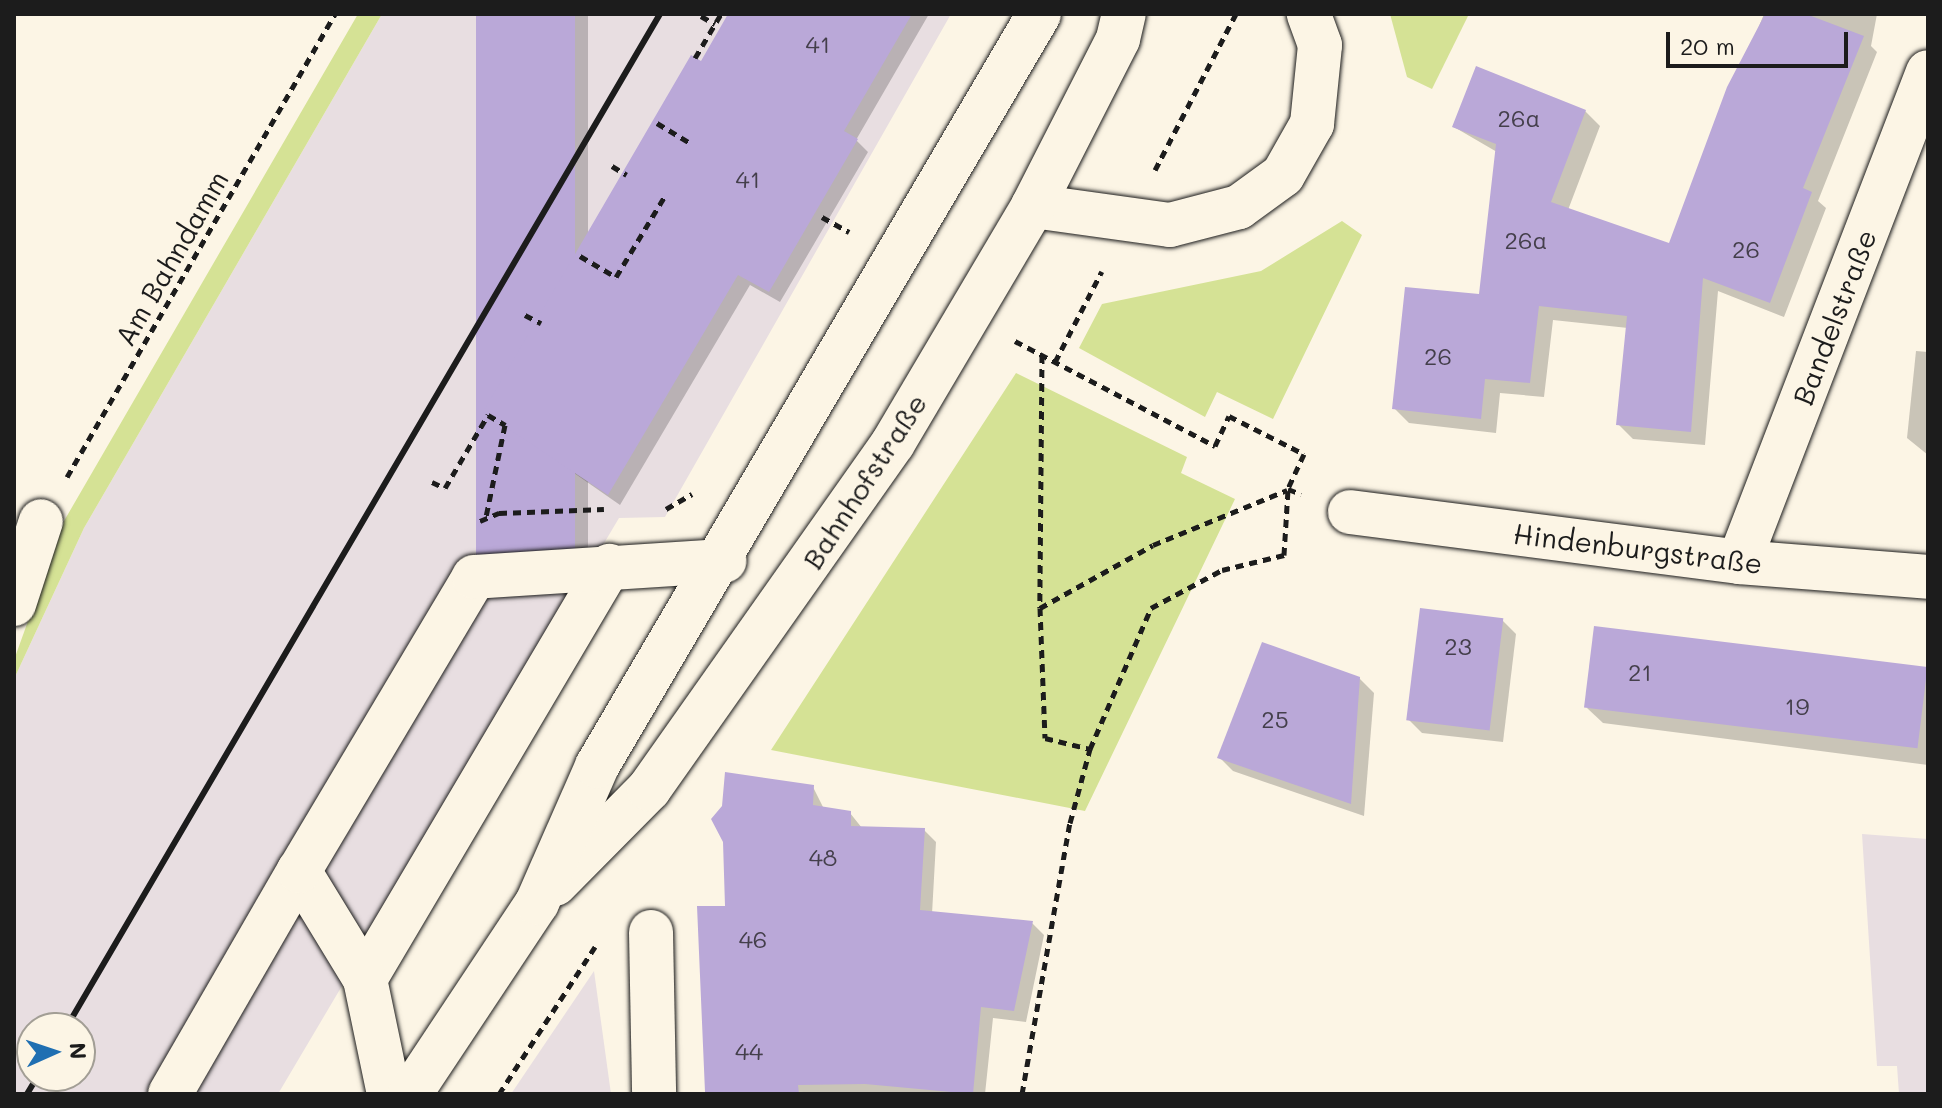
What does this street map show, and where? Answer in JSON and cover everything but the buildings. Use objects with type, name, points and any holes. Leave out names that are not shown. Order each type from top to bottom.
[{"type":"main road","name":"Bahnhofstraße","points":[[410,1094],[537,903],[597,766],[724,561],[1039,14]]},
{"type":"main road","name":"Bahnhofstraße","points":[[537,903],[649,789],[796,586],[893,443],[1033,206],[1118,39],[1124,14]]},
{"type":"main road","points":[[1033,206],[1170,225],[1239,207],[1283,175],[1312,124],[1320,45],[1309,14]]},
{"type":"main road","name":"Bandelstraße","points":[[1739,562],[1928,72]]},
{"type":"main road","name":"Hindenburgstraße","points":[[1350,512],[1739,562],[1928,577]]},
{"type":"main road","points":[[14,604],[41,521]]},
{"type":"main road","points":[[170,1094],[474,577],[724,561]]},
{"type":"main road","points":[[365,979],[609,566]]},
{"type":"main road","points":[[299,871],[365,979],[389,1094]]},
{"type":"main road","points":[[651,932],[654,1094]]},
{"type":"path","name":"Am Bahndamm","points":[[41,521],[335,14]]},
{"type":"path","points":[[695,58],[721,14]]},
{"type":"path","points":[[701,16],[715,24]]},
{"type":"path","points":[[657,123],[689,142]]},
{"type":"path","points":[[612,166],[627,175]]},
{"type":"path","points":[[580,256],[616,277],[666,194]]},
{"type":"path","points":[[822,217],[856,237]]},
{"type":"path","points":[[525,315],[541,323]]},
{"type":"path","points":[[1015,341],[1215,446],[1229,416],[1304,454]]},
{"type":"path","points":[[1042,355],[1040,608],[1045,738],[1090,749]]},
{"type":"path","points":[[432,482],[445,488],[488,415],[505,425],[474,577]]},
{"type":"path","points":[[1022,1094],[1070,823],[1090,749],[1151,608],[1222,570],[1284,555],[1288,489],[1153,545],[1040,608]]},
{"type":"path","points":[[499,1094],[595,947]]},
{"type":"shaded area","points":[[382,14],[951,14],[665,517],[619,518],[278,1094],[14,1094],[14,679],[84,528]]},
{"type":"shaded area","points":[[1862,834],[1928,839],[1928,1094],[1899,1094],[1897,1066],[1877,1066]]},
{"type":"shaded area","points":[[594,971],[611,1094],[511,1094]]},
{"type":"green space","points":[[358,14],[382,14],[84,528],[14,679],[14,660],[64,521]]},
{"type":"green space","points":[[1390,14],[1469,14],[1432,89],[1407,77]]},
{"type":"green space","points":[[1342,221],[1362,235],[1273,419],[1217,392],[1205,417],[1079,348],[1102,304],[1261,271]]},
{"type":"green space","points":[[1016,373],[1187,457],[1181,473],[1235,499],[1085,811],[771,750]]},
{"type":"railway","points":[[75,1012],[660,14]]}]
